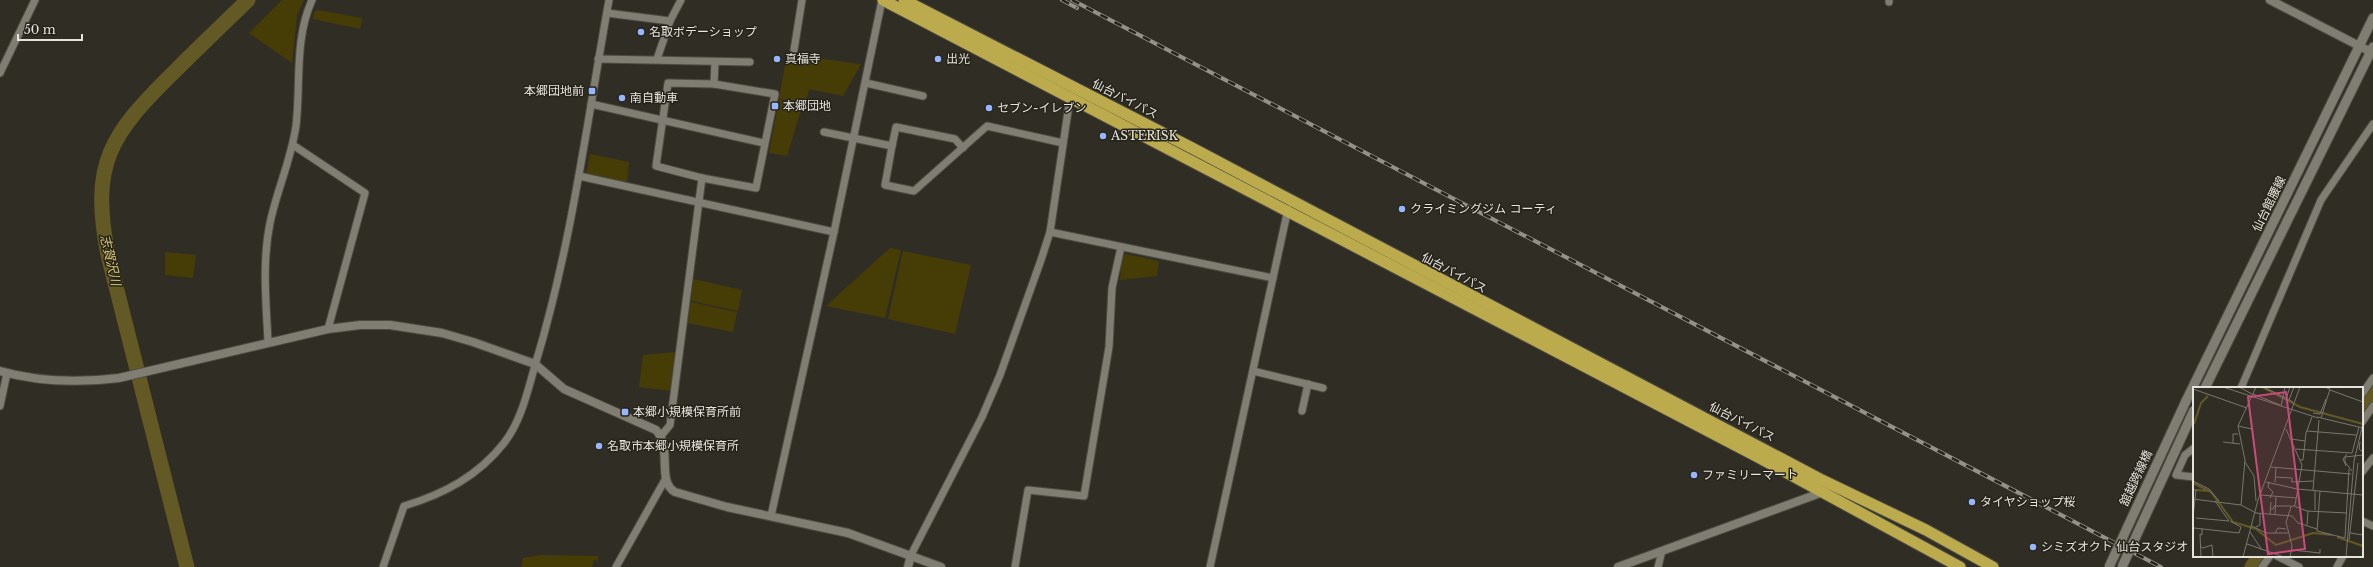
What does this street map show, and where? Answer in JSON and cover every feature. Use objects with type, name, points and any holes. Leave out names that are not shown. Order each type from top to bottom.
[{"type":"highway","name":"仙台バイパス","points":[[882,0],[1823,492],[1960,567]]},
{"type":"highway","name":"仙台バイパス","points":[[904,0],[1292,201],[1822,480],[1926,530],[1993,567]]},
{"type":"main road","name":"仙台館腰線","points":[[2186,401],[2373,18]]},
{"type":"main road","name":"仙台館腰線","points":[[2204,387],[2372,51]]},
{"type":"main road","name":"舘越跨線橋","points":[[2109,567],[2186,401]]},
{"type":"main road","name":"舘越跨線橋","points":[[2122,567],[2193,412]]},
{"type":"street","points":[[0,73],[35,0]]},
{"type":"street","points":[[268,341],[265,262],[270,223],[293,145],[298,109],[301,34],[312,0]]},
{"type":"street","points":[[383,567],[404,506],[428,499],[458,485],[481,468],[505,442],[519,416],[552,307],[572,216],[609,0]]},
{"type":"street","points":[[657,59],[670,21],[681,0]]},
{"type":"street","points":[[794,50],[802,0]]},
{"type":"street","points":[[771,516],[834,232],[882,0]]},
{"type":"street","points":[[2270,0],[2359,46],[2372,51]]},
{"type":"street","points":[[607,13],[670,21]]},
{"type":"street","points":[[598,59],[750,62]]},
{"type":"street","points":[[714,84],[715,62]]},
{"type":"street","points":[[668,83],[714,84],[775,94],[756,188],[702,178],[656,166],[662,121],[668,83]]},
{"type":"street","points":[[866,83],[923,96]]},
{"type":"street","points":[[908,567],[911,555],[982,417],[1023,313],[1050,232],[1070,98]]},
{"type":"street","points":[[591,104],[764,143]]},
{"type":"street","points":[[2241,387],[2321,200],[2373,124]]},
{"type":"street","points":[[963,148],[955,139],[896,127],[885,185],[914,191],[963,148],[987,126],[1063,143]]},
{"type":"street","points":[[824,132],[892,146]]},
{"type":"street","points":[[293,145],[365,193],[328,329]]},
{"type":"street","points":[[579,176],[834,232]]},
{"type":"street","points":[[661,436],[670,425],[702,178]]},
{"type":"street","points":[[1210,567],[1286,212],[1292,201]]},
{"type":"street","points":[[1050,232],[1273,278]]},
{"type":"street","points":[[1015,567],[1028,490],[1084,496],[1109,347],[1112,288],[1121,247]]},
{"type":"street","points":[[0,406],[4,372],[46,380],[72,382],[122,377],[268,341],[328,329],[360,325],[415,327],[473,342],[535,364],[564,389],[656,430],[664,443],[666,478],[669,487],[675,492],[728,507],[848,533],[941,567]]},
{"type":"street","points":[[1253,371],[1323,388]]},
{"type":"street","points":[[2363,393],[2373,378]]},
{"type":"street","points":[[1302,410],[1308,384]]},
{"type":"street","points":[[2363,421],[2373,406]]},
{"type":"street","points":[[2193,449],[2185,455],[2176,475],[2193,477]]},
{"type":"street","points":[[2363,471],[2373,458]]},
{"type":"street","points":[[616,567],[666,478]]},
{"type":"street","points":[[1618,567],[1823,492]]},
{"type":"street","points":[[2363,521],[2373,526]]},
{"type":"street","points":[[1658,567],[1662,551]]},
{"type":"street","points":[[2262,567],[2269,557]]},
{"type":"street","points":[[2279,557],[2299,567]]},
{"type":"street","points":[[2337,567],[2342,557]]},
{"type":"shaded area","points":[[282,0],[304,0],[297,15],[292,63],[249,33]]},
{"type":"shaded area","points":[[318,10],[362,18],[360,29],[313,19],[314,12]]},
{"type":"shaded area","points":[[787,54],[861,64],[843,96],[809,89],[806,102],[779,99]]},
{"type":"shaded area","points":[[779,100],[803,103],[787,156],[769,153]]},
{"type":"shaded area","points":[[590,154],[629,162],[627,184],[586,176]]},
{"type":"shaded area","points":[[890,248],[901,250],[885,318],[826,306]]},
{"type":"shaded area","points":[[903,251],[971,265],[955,334],[888,319]]},
{"type":"shaded area","points":[[165,252],[196,255],[193,278],[165,275]]},
{"type":"shaded area","points":[[1126,254],[1159,261],[1157,276],[1120,280],[1122,257]]},
{"type":"shaded area","points":[[693,279],[742,290],[738,311],[691,301]]},
{"type":"shaded area","points":[[690,302],[737,312],[733,332],[688,323]]},
{"type":"shaded area","points":[[676,352],[671,391],[639,387],[643,355]]},
{"type":"shaded area","points":[[541,555],[598,556],[598,561],[594,560],[592,567],[521,567],[523,558]]},
{"type":"waterway","name":"志賀沢川","points":[[187,567],[108,255],[103,223],[102,196],[104,173],[110,153],[120,133],[134,114],[152,94],[248,0]]},
{"type":"waterway","points":[[2363,404],[2373,389]]},
{"type":"waterway","points":[[2252,567],[2259,557]]},
{"type":"railway","points":[[1062,0],[1077,8]]},
{"type":"railway","points":[[1072,0],[2161,567]]},
{"type":"place","name":"名取ボデーショップ","points":[[641,32]]},
{"type":"place","name":"真福寺","points":[[777,59]]},
{"type":"place","name":"出光","points":[[938,59]]},
{"type":"place","name":"本郷団地前","points":[[592,91]]},
{"type":"place","name":"南自動車","points":[[622,98]]},
{"type":"place","name":"本郷団地","points":[[775,106]]},
{"type":"place","name":"セブン-イレブン","points":[[989,108]]},
{"type":"place","name":"ASTERISK","points":[[1103,136]]},
{"type":"place","name":"クライミングジム コーティ","points":[[1402,209]]},
{"type":"place","name":"本郷小規模保育所前","points":[[625,412]]},
{"type":"place","name":"名取市本郷小規模保育所","points":[[599,446]]},
{"type":"place","name":"ファミリーマート","points":[[1694,475]]},
{"type":"place","name":"タイヤショップ桜","points":[[1972,502]]},
{"type":"place","name":"シミズオクト 仙台スタジオ","points":[[2033,547]]}]
